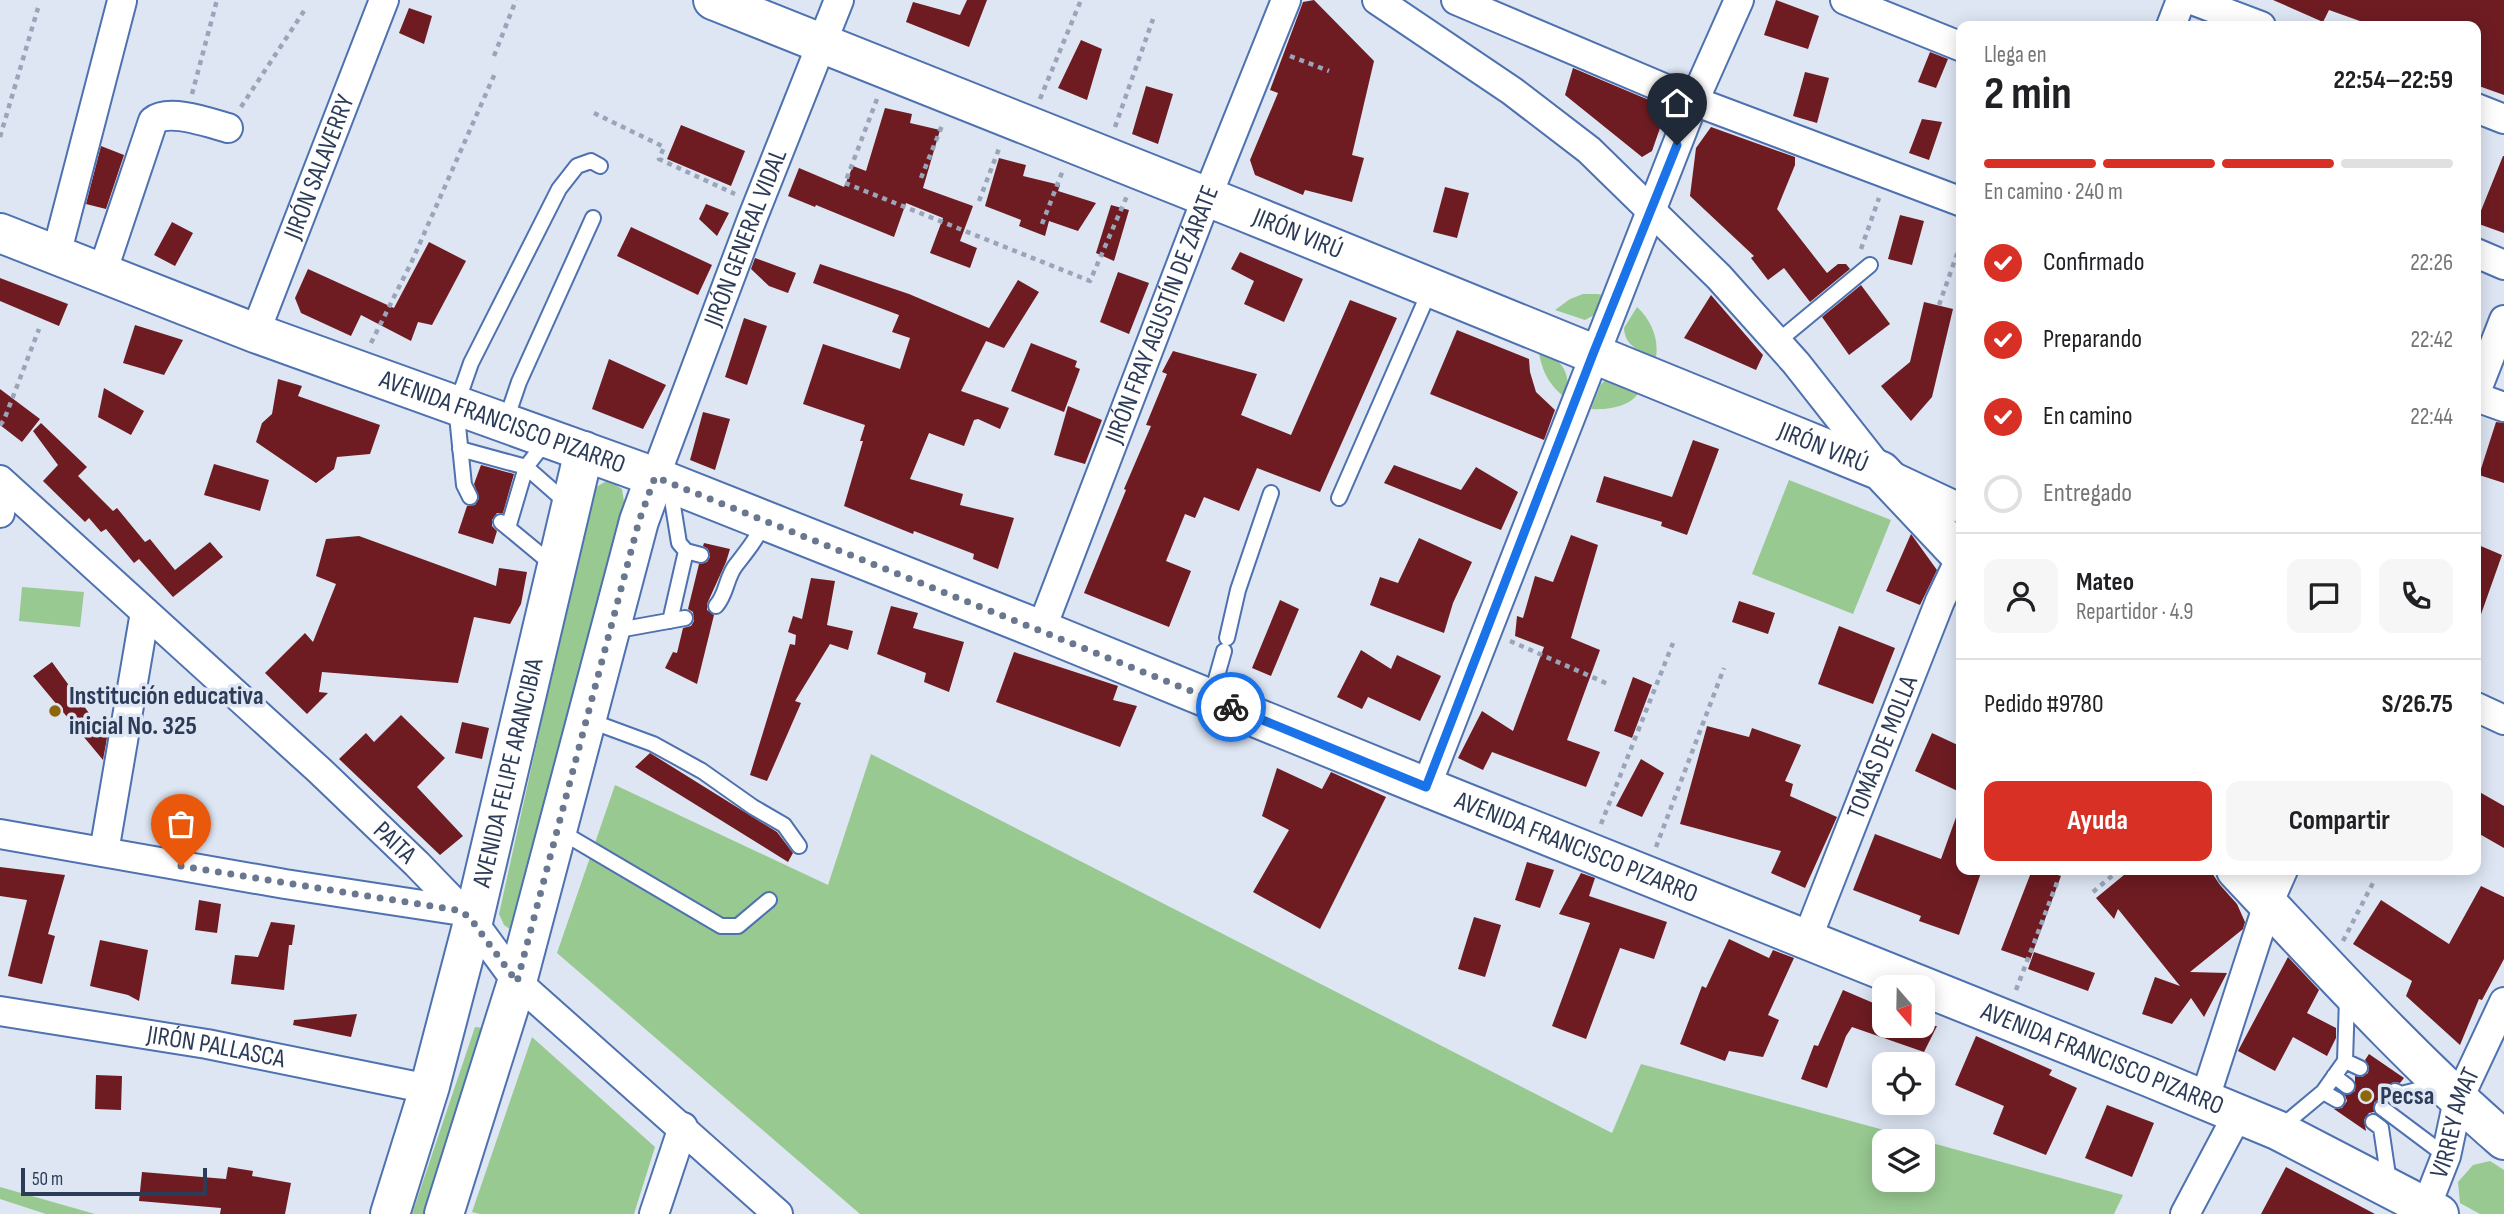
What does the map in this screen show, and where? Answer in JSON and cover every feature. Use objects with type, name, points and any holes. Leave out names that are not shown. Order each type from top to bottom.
[{"type":"main road","name":"JIRÓN VIRÚ","points":[[713,0],[1881,471]]},
{"type":"main road","name":"AVENIDA FRANCISCO PIZARRO","points":[[0,233],[255,333],[662,479],[1041,629],[2277,1130],[2433,1210]]},
{"type":"main road","name":"AVENIDA FELIPE ARANCIBIA","points":[[390,1214],[429,1089],[467,917],[584,451]]},
{"type":"main road","points":[[1881,471],[1956,550]]},
{"type":"main road","points":[[444,1214],[517,982],[639,521],[662,479]]},
{"type":"main road","points":[[2241,875],[2395,1039],[2504,1140]]},
{"type":"street","name":"JIRÓN SALAVERRY","points":[[255,333],[384,0]]},
{"type":"street","name":"JIRÓN GENERAL VIDAL","points":[[662,479],[758,205],[839,0]]},
{"type":"street","name":"JIRÓN FRAY AGUSTÍN DE ZÁRATE","points":[[1041,629],[1207,197],[1286,0]]},
{"type":"street","points":[[1377,0],[1551,118],[1589,150],[1719,277],[1777,342],[1881,471],[1956,506]]},
{"type":"street","points":[[1455,0],[1693,101],[1956,200]]},
{"type":"street","points":[[1426,787],[1693,101],[1739,0]]},
{"type":"street","points":[[1845,0],[1956,45]]},
{"type":"street","points":[[2173,21],[2181,0]]},
{"type":"street","points":[[2192,0],[2248,21]]},
{"type":"street","points":[[56,255],[122,1]]},
{"type":"street","points":[[2481,110],[2504,119]]},
{"type":"street","points":[[102,273],[153,121],[158,117],[186,117],[228,128]]},
{"type":"street","points":[[2481,255],[2504,265]]},
{"type":"street","points":[[2481,381],[2504,320]]},
{"type":"street","points":[[2481,396],[2504,407]]},
{"type":"street","points":[[0,513],[3,482]]},
{"type":"street","name":"PAITA","points":[[3,482],[319,770],[417,864],[467,917],[517,982],[778,1214]]},
{"type":"street","name":"TOMÁS DE MOLLA","points":[[1808,939],[1940,601],[1956,568]]},
{"type":"street","points":[[104,852],[145,612]]},
{"type":"street","points":[[2481,709],[2504,720]]},
{"type":"street","points":[[0,834],[467,917]]},
{"type":"street","points":[[2185,1214],[2221,1108],[2269,904],[2281,875]]},
{"type":"street","name":"VIRREY AMAT","points":[[2433,1210],[2446,1156],[2450,1092],[2504,1002]]},
{"type":"street","name":"JIRÓN PALLASCA","points":[[0,1011],[207,1044],[429,1089]]},
{"type":"street","points":[[654,1214],[682,1127]]},
{"type":"lane","points":[[470,497],[464,485],[456,406],[471,363],[559,189],[577,166],[591,161],[600,166]]},
{"type":"lane","points":[[505,423],[519,382],[593,218]]},
{"type":"lane","points":[[1777,342],[1870,265]]},
{"type":"lane","points":[[1339,498],[1431,288]]},
{"type":"lane","points":[[549,438],[526,467],[504,524],[556,568]]},
{"type":"lane","points":[[460,449],[526,467],[571,506]]},
{"type":"lane","points":[[662,479],[679,543],[686,551],[701,555]]},
{"type":"lane","points":[[1210,699],[1238,590],[1271,493]]},
{"type":"lane","points":[[716,606],[722,600],[732,562],[744,558],[765,520]]},
{"type":"lane","points":[[670,621],[686,551]]},
{"type":"lane","points":[[612,631],[685,618]]},
{"type":"lane","points":[[588,720],[653,744],[702,771],[784,825],[799,846]]},
{"type":"lane","points":[[558,830],[721,926],[738,926],[769,900]]},
{"type":"lane","points":[[2277,1130],[2323,1092],[2345,1060],[2338,979]]},
{"type":"lane","points":[[2345,1060],[2360,1068]]},
{"type":"lane","points":[[2334,1076],[2347,1086]]},
{"type":"lane","points":[[2323,1092],[2337,1100]]},
{"type":"lane","points":[[2391,1189],[2377,1125],[2386,1110],[2398,1092],[2450,1092]]},
{"type":"lane","points":[[2386,1110],[2446,1156]]},
{"type":"path","points":[[186,117],[216,0]]},
{"type":"path","points":[[494,55],[516,0]]},
{"type":"path","points":[[979,201],[1081,0]]},
{"type":"path","points":[[0,137],[38,8]]},
{"type":"path","points":[[228,128],[304,11]]},
{"type":"path","points":[[888,70],[845,183],[1090,281],[1105,156],[1153,19]]},
{"type":"path","points":[[1267,47],[1329,71]]},
{"type":"path","points":[[356,370],[412,261],[496,71]]},
{"type":"path","points":[[920,178],[954,97]]},
{"type":"path","points":[[594,113],[664,147],[659,159],[758,205]]},
{"type":"path","points":[[1042,224],[1105,156]]},
{"type":"path","points":[[1860,251],[1888,174]]},
{"type":"path","points":[[1939,305],[1956,257]]},
{"type":"path","points":[[0,425],[39,330]]},
{"type":"path","points":[[1486,630],[1608,684]]},
{"type":"path","points":[[1590,853],[1673,643]]},
{"type":"path","points":[[1645,874],[1724,668]]},
{"type":"path","points":[[2092,892],[2113,875]]},
{"type":"path","points":[[2338,979],[2375,879]]},
{"type":"path","points":[[2005,1019],[2058,880]]},
{"type":"green space","points":[[1583,294],[1606,296],[1596,314],[1585,320],[1555,310],[1570,299]]},
{"type":"green space","points":[[1637,307],[1653,330],[1656,357],[1644,353],[1627,340],[1624,328]]},
{"type":"green space","points":[[1538,347],[1563,367],[1567,380],[1566,398],[1554,388],[1546,376]]},
{"type":"green space","points":[[1607,379],[1640,390],[1625,404],[1591,409],[1601,384]]},
{"type":"green space","points":[[608,480],[622,489],[625,508],[517,934],[504,925],[499,914],[593,489]]},
{"type":"green space","points":[[1789,480],[1891,520],[1853,614],[1752,574]]},
{"type":"green space","points":[[22,587],[84,592],[80,627],[19,621]]},
{"type":"green space","points":[[871,754],[1612,1133],[1641,1064],[1880,1129],[1872,1129],[1872,1192],[1935,1192],[1935,1144],[2123,1195],[2114,1214],[860,1214],[557,953],[615,785],[828,885]]},
{"type":"green space","points":[[475,1027],[484,1028],[429,1214],[412,1214]]},
{"type":"green space","points":[[532,1037],[655,1147],[634,1214],[472,1212]]},
{"type":"green space","points":[[2490,1161],[2504,1170],[2504,1214],[2480,1214],[2460,1203],[2458,1182],[2473,1165]]},
{"type":"green space","points":[[0,1187],[95,1214],[46,1214],[0,1199]]},
{"type":"building","points":[[967,0],[987,0],[969,47],[906,22],[913,2],[960,15]]},
{"type":"building","points":[[1314,0],[1374,61],[1352,155],[1364,158],[1352,202],[1305,190],[1303,195],[1255,175],[1250,160],[1278,93],[1270,90],[1303,2]]},
{"type":"building","points":[[1776,0],[1819,16],[1808,49],[1764,35]]},
{"type":"building","points":[[2273,0],[2504,0],[2504,95],[2481,87],[2481,21],[2360,21],[2329,10],[2324,21]]},
{"type":"building","points":[[409,8],[432,16],[424,44],[399,33]]},
{"type":"building","points":[[1081,40],[1102,49],[1087,100],[1058,88]]},
{"type":"building","points":[[1930,52],[1948,59],[1936,88],[1918,82]]},
{"type":"building","points":[[1573,68],[1656,103],[1654,107],[1666,111],[1652,151],[1642,157],[1565,95]]},
{"type":"building","points":[[1805,72],[1829,78],[1817,123],[1793,116]]},
{"type":"building","points":[[1146,86],[1173,94],[1158,144],[1132,134]]},
{"type":"building","points":[[885,108],[912,114],[910,123],[940,130],[923,188],[973,206],[960,241],[977,248],[970,268],[930,253],[943,218],[906,203],[894,237],[788,196],[799,168],[844,187],[853,166],[866,171]]},
{"type":"building","points":[[1922,119],[1942,122],[1929,160],[1909,153]]},
{"type":"building","points":[[681,125],[745,151],[731,186],[667,159]]},
{"type":"building","points":[[1711,127],[1795,157],[1795,165],[1777,209],[1827,273],[1838,264],[1846,264],[1850,269],[1810,302],[1784,268],[1768,280],[1751,258],[1754,256],[1690,196],[1696,148]]},
{"type":"building","points":[[101,146],[124,155],[106,209],[86,204]]},
{"type":"building","points":[[2504,156],[2504,233],[2481,225],[2481,211]]},
{"type":"building","points":[[999,158],[1026,165],[1023,176],[1060,185],[1058,191],[1096,203],[1078,231],[1049,221],[1045,236],[1019,226],[1021,220],[985,206]]},
{"type":"building","points":[[1445,187],[1469,193],[1457,238],[1433,232]]},
{"type":"building","points":[[706,204],[729,213],[717,236],[699,219]]},
{"type":"building","points":[[1111,205],[1129,210],[1114,261],[1096,253]]},
{"type":"building","points":[[1900,215],[1924,221],[1912,265],[1888,259]]},
{"type":"building","points":[[172,222],[193,233],[175,266],[154,255]]},
{"type":"building","points":[[631,227],[712,265],[698,295],[617,256]]},
{"type":"building","points":[[429,242],[466,261],[432,325],[418,322],[411,341],[361,315],[351,336],[301,313],[295,298],[308,269],[394,308]]},
{"type":"building","points":[[1240,252],[1303,279],[1284,322],[1244,304],[1254,281],[1231,269]]},
{"type":"building","points":[[755,258],[796,273],[788,293],[769,286],[751,269]]},
{"type":"building","points":[[820,264],[909,294],[989,328],[1018,280],[1039,292],[1004,348],[986,341],[961,391],[1009,408],[1000,429],[978,419],[974,420],[964,446],[929,433],[910,479],[963,494],[960,505],[1014,518],[998,569],[973,559],[974,554],[914,531],[913,534],[844,506],[865,425],[803,404],[823,344],[900,369],[910,338],[892,332],[899,315],[813,283]]},
{"type":"building","points":[[1118,272],[1149,283],[1129,334],[1100,322]]},
{"type":"building","points":[[0,278],[68,304],[59,326],[0,301]]},
{"type":"building","points":[[1861,285],[1890,324],[1849,355],[1822,317]]},
{"type":"building","points":[[1711,295],[1763,355],[1756,370],[1684,338]]},
{"type":"building","points":[[1350,300],[1397,318],[1320,492],[1257,468],[1239,511],[1204,497],[1195,518],[1185,514],[1166,561],[1191,571],[1169,627],[1084,593],[1151,426],[1146,425],[1167,374],[1162,372],[1173,351],[1257,374],[1241,415],[1291,435]]},
{"type":"building","points":[[1924,302],[1953,309],[1932,397],[1911,421],[1881,386],[1910,362]]},
{"type":"building","points":[[744,318],[767,326],[747,385],[725,377]]},
{"type":"building","points":[[135,325],[183,340],[164,375],[123,363]]},
{"type":"building","points":[[1457,330],[1529,359],[1536,392],[1555,410],[1544,440],[1430,394]]},
{"type":"building","points":[[1031,343],[1077,361],[1075,367],[1080,369],[1064,412],[1011,391]]},
{"type":"building","points":[[609,359],[666,385],[643,429],[592,409]]},
{"type":"building","points":[[278,379],[302,386],[298,396],[380,425],[370,454],[337,457],[334,469],[316,483],[256,442],[262,423],[272,414]]},
{"type":"building","points":[[104,388],[144,411],[131,435],[98,417]]},
{"type":"building","points":[[0,389],[40,419],[22,442],[0,425]]},
{"type":"building","points":[[1068,406],[1102,420],[1085,464],[1054,455]]},
{"type":"building","points":[[703,412],[730,419],[715,470],[690,460]]},
{"type":"building","points":[[2496,422],[2504,423],[2504,483],[2481,476]]},
{"type":"building","points":[[41,423],[87,467],[78,476],[113,511],[117,508],[145,542],[150,539],[175,570],[210,542],[223,557],[173,597],[139,559],[134,563],[106,529],[101,532],[89,518],[85,522],[43,481],[58,465],[33,431]]},
{"type":"building","points":[[1693,440],[1719,449],[1687,535],[1661,526],[1662,522],[1596,502],[1604,476],[1672,497]]},
{"type":"building","points":[[214,464],[269,480],[260,511],[204,495]]},
{"type":"building","points":[[481,465],[514,474],[503,513],[497,513],[492,520],[492,526],[497,531],[493,544],[458,533],[467,506],[475,505],[479,498],[474,484]]},
{"type":"building","points":[[1394,465],[1461,490],[1476,467],[1518,492],[1501,530],[1384,483]]},
{"type":"building","points":[[1911,534],[1937,570],[1920,605],[1886,591]]},
{"type":"building","points":[[1571,535],[1598,545],[1571,638],[1600,650],[1567,740],[1600,752],[1586,787],[1492,752],[1483,770],[1458,758],[1482,711],[1513,731],[1544,647],[1515,636],[1517,616],[1523,618],[1535,576],[1553,582]]},
{"type":"building","points":[[359,536],[496,586],[499,568],[527,572],[521,604],[510,624],[474,617],[458,683],[322,672],[319,692],[328,693],[307,714],[265,673],[305,633],[313,642],[336,584],[316,576],[326,539]]},
{"type":"building","points":[[1419,538],[1472,562],[1453,603],[1444,633],[1370,605],[1380,577],[1398,583]]},
{"type":"building","points":[[704,543],[730,549],[707,604],[707,610],[714,615],[697,684],[665,668],[673,652],[677,653],[683,628],[691,626],[694,621],[693,612],[688,609],[699,564],[707,562],[710,557],[708,549],[703,546]]},
{"type":"building","points":[[2481,546],[2502,555],[2481,614]]},
{"type":"building","points":[[811,578],[835,581],[827,625],[853,631],[848,650],[830,644],[795,701],[801,703],[767,781],[750,775],[790,644],[795,645],[796,635],[788,632],[793,616],[802,619]]},
{"type":"building","points":[[1280,600],[1299,609],[1271,676],[1252,668]]},
{"type":"building","points":[[1739,601],[1775,613],[1768,634],[1732,622]]},
{"type":"building","points":[[891,606],[918,613],[913,628],[964,642],[949,692],[924,682],[926,673],[877,654]]},
{"type":"building","points":[[1839,626],[1895,648],[1873,704],[1818,684]]},
{"type":"building","points":[[1361,650],[1391,669],[1397,655],[1441,676],[1420,721],[1368,697],[1362,709],[1337,697]]},
{"type":"building","points":[[1014,652],[1118,686],[1113,700],[1137,706],[1120,747],[996,702]]},
{"type":"building","points":[[52,662],[107,738],[103,760],[33,676]]},
{"type":"building","points":[[1633,677],[1652,685],[1632,738],[1614,731]]},
{"type":"building","points":[[401,715],[445,758],[417,787],[463,836],[440,855],[339,759],[366,733],[374,742]]},
{"type":"building","points":[[462,722],[489,728],[482,759],[455,753]]},
{"type":"building","points":[[1707,726],[1749,737],[1752,728],[1801,745],[1785,781],[1793,784],[1790,796],[1837,817],[1805,888],[1771,873],[1781,851],[1680,824]]},
{"type":"building","points":[[1932,733],[1956,744],[1956,790],[1915,771]]},
{"type":"building","points":[[650,753],[777,832],[793,853],[788,862],[635,767]]},
{"type":"building","points":[[1641,759],[1664,773],[1642,817],[1616,806]]},
{"type":"building","points":[[1277,768],[1322,789],[1331,772],[1386,797],[1320,929],[1253,892],[1289,830],[1262,816]]},
{"type":"building","points":[[2481,793],[2504,806],[2504,848],[2481,835]]},
{"type":"building","points":[[1956,817],[1956,875],[1980,875],[1959,935],[1919,921],[1921,916],[1853,890],[1875,834],[1941,859]]},
{"type":"building","points":[[1527,862],[1554,870],[1540,908],[1515,900]]},
{"type":"building","points":[[0,867],[65,875],[48,934],[55,936],[42,984],[8,976],[27,900],[0,896]]},
{"type":"building","points":[[1581,873],[1595,878],[1589,896],[1667,922],[1654,959],[1620,948],[1586,1039],[1552,1026],[1590,923],[1559,914]]},
{"type":"building","points":[[2030,875],[2061,876],[2030,960],[2001,950]]},
{"type":"building","points":[[2124,875],[2213,875],[2237,904],[2245,922],[2243,929],[2190,972],[2227,973],[2204,1017],[2191,998],[2172,1024],[2142,1014],[2155,977],[2180,986],[2118,909],[2114,919],[2096,898]]},
{"type":"building","points":[[2481,886],[2504,897],[2504,959],[2482,1000],[2479,999],[2460,1045],[2406,996],[2412,981],[2353,944],[2381,900],[2449,944]]},
{"type":"building","points":[[199,900],[221,904],[217,933],[195,930]]},
{"type":"building","points":[[1474,917],[1501,925],[1485,977],[1458,969]]},
{"type":"building","points":[[271,922],[295,925],[292,945],[289,945],[284,990],[231,984],[235,955],[258,957]]},
{"type":"building","points":[[1729,939],[1769,958],[1773,950],[1794,958],[1768,1015],[1779,1020],[1763,1057],[1729,1051],[1725,1061],[1680,1044],[1702,986],[1706,988]]},
{"type":"building","points":[[100,940],[148,950],[139,1001],[128,995],[90,986]]},
{"type":"building","points":[[2034,952],[2095,973],[2088,991],[2028,969]]},
{"type":"building","points":[[2288,957],[2319,990],[2307,1013],[2336,1028],[2336,1038],[2327,1056],[2293,1037],[2275,1071],[2238,1051]]},
{"type":"building","points":[[1843,990],[1872,1002],[1872,1034],[1852,1027],[1846,1036],[1827,1088],[1801,1079],[1814,1045],[1818,1046]]},
{"type":"building","points":[[357,1014],[351,1037],[293,1025],[294,1020]]},
{"type":"building","points":[[1976,1036],[2052,1070],[2049,1075],[2077,1088],[2046,1155],[1993,1134],[2004,1106],[1955,1085]]},
{"type":"building","points":[[1884,1038],[1931,1038],[1924,1052]]},
{"type":"building","name":"Pecsa","points":[[2369,1054],[2404,1078],[2400,1083],[2394,1082],[2387,1086],[2388,1100],[2379,1099],[2374,1103],[2374,1112],[2369,1113],[2364,1120],[2366,1131],[2334,1109],[2342,1108],[2347,1101],[2345,1095],[2355,1091],[2355,1076],[2362,1077],[2368,1073],[2369,1067],[2365,1060]]},
{"type":"building","points":[[96,1075],[122,1076],[121,1110],[95,1109]]},
{"type":"building","points":[[2107,1105],[2154,1123],[2132,1177],[2085,1158]]},
{"type":"building","points":[[228,1167],[253,1171],[252,1176],[291,1183],[285,1214],[220,1214],[221,1208],[139,1201],[142,1172],[226,1179]]},
{"type":"building","points":[[2286,1167],[2375,1214],[2261,1214]]},
{"type":"way so far","points":[[181,866],[462,911],[517,982],[639,521],[655,477],[1231,707]]},
{"type":"place","name":"Institución educativa inicial No. 325","points":[[55,711]]},
{"type":"place","name":"Pecsa","points":[[2366,1096]]},
{"type":"route","points":[[1231,707],[1426,787],[1593,354],[1677,145]]}]
